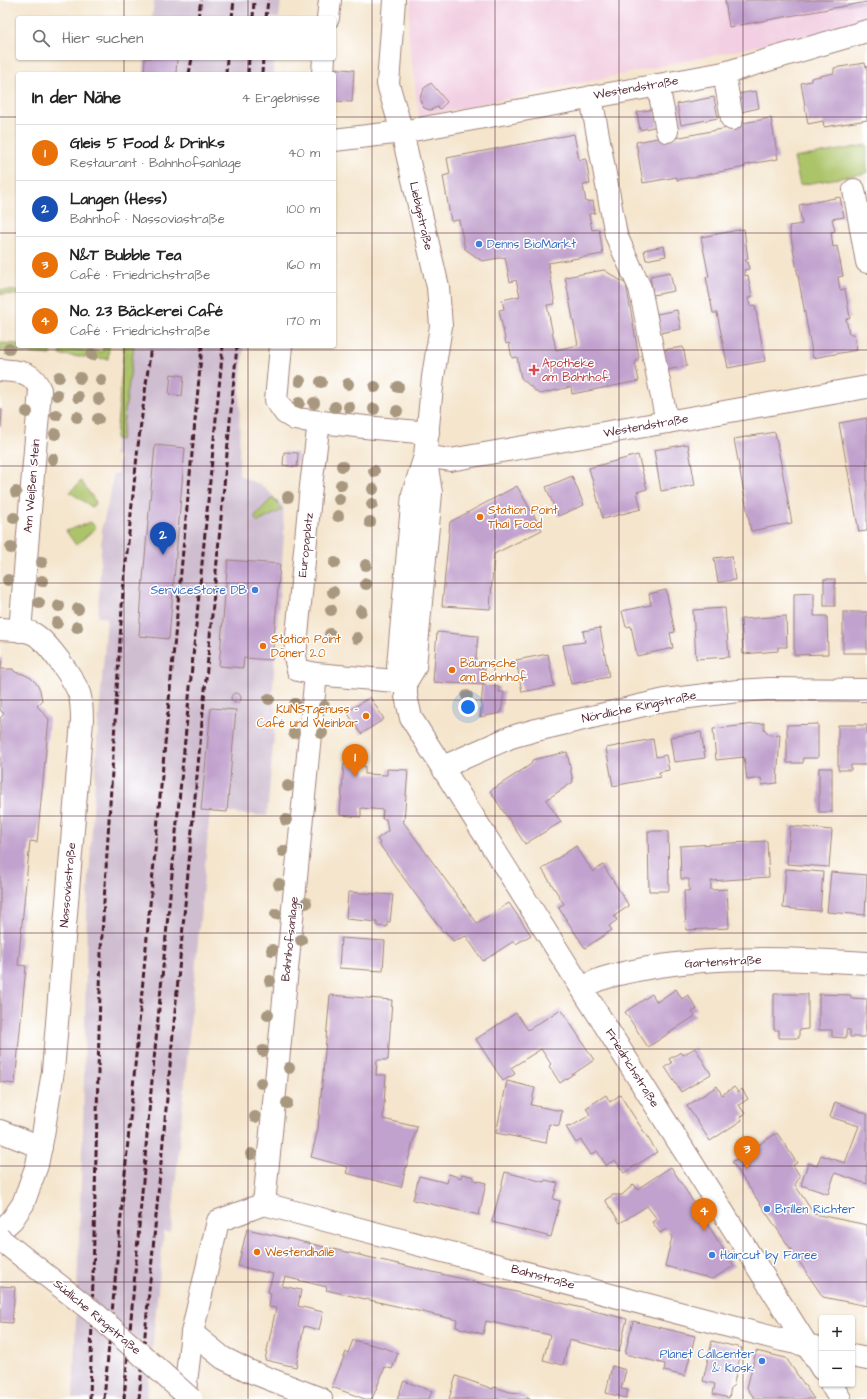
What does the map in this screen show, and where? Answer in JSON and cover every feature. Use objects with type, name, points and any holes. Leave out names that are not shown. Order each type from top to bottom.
[{"type":"street","points":[[328,16],[330,0]]},
{"type":"street","name":"Liebigstraße","points":[[394,0],[388,84],[402,132],[438,287],[441,312],[441,326],[433,377],[428,433]]},
{"type":"street","name":"Westendstraße","points":[[336,140],[402,132],[724,73],[867,31]]},
{"type":"street","points":[[323,72],[324,60]]},
{"type":"street","points":[[724,73],[732,119]]},
{"type":"street","points":[[658,84],[667,131]]},
{"type":"street","points":[[590,97],[616,235],[640,288],[667,422]]},
{"type":"street","points":[[854,190],[867,262]]},
{"type":"street","points":[[281,348],[276,400],[285,413],[295,419],[428,433],[426,456],[413,494],[398,666],[406,682],[406,696],[411,718],[443,767]]},
{"type":"street","name":"Am Weißen Stein","points":[[0,370],[23,372],[32,377],[40,390],[10,630]]},
{"type":"street","name":"Westendstraße","points":[[426,456],[450,460],[867,387]]},
{"type":"street","name":"Europaplatz","points":[[318,422],[295,657],[298,670],[316,674],[406,682]]},
{"type":"street","name":"Nassoviastraße","points":[[0,1231],[12,1220],[23,1204],[39,1156],[53,1072],[82,726],[82,709],[79,695],[74,683],[49,647],[32,634],[10,630]]},
{"type":"street","name":"Bahnhofsanlage","points":[[264,1204],[316,674]]},
{"type":"street","name":"Nördliche Ringstraße","points":[[443,767],[511,737],[665,700],[738,691],[770,689],[867,690]]},
{"type":"street","name":"Friedrichstraße","points":[[443,767],[582,988],[815,1347],[819,1360]]},
{"type":"street","name":"Gartenstraße","points":[[582,988],[600,979],[635,970],[694,962],[758,959],[820,960],[867,963]]},
{"type":"street","points":[[0,1131],[39,1156]]},
{"type":"street","points":[[184,1399],[192,1333],[218,1221],[264,1204]]},
{"type":"street","name":"Bahnstraße","points":[[264,1204],[815,1347]]},
{"type":"street","name":"Südliche Ringstraße","points":[[0,1239],[97,1314],[190,1399]]},
{"type":"street","points":[[192,1333],[223,1358],[249,1371],[321,1399]]},
{"type":"street","points":[[855,1357],[867,1359]]},
{"type":"street","points":[[833,1387],[840,1399]]},
{"type":"shaded area","points":[[154,0],[281,0],[279,16],[152,16]]},
{"type":"shaded area","points":[[411,0],[867,0],[867,23],[419,117],[408,33]]},
{"type":"shaded area","points":[[149,60],[275,60],[273,72],[147,72]]},
{"type":"shaded area","points":[[125,348],[244,348],[240,388],[239,475],[264,487],[283,506],[284,535],[272,698],[276,712],[267,816],[210,811],[171,1232],[164,1232],[147,1399],[73,1399],[83,1128],[87,910],[98,727],[107,618],[98,617],[102,527],[110,496],[113,474],[118,474],[119,457],[114,455]]},
{"type":"green space","points":[[867,145],[867,173],[800,185],[794,158]]},
{"type":"green space","points":[[0,290],[16,291],[16,295],[0,294]]},
{"type":"green space","points":[[0,343],[16,344],[16,348],[52,348],[51,355],[0,351]]},
{"type":"green space","points":[[61,348],[103,352],[103,348],[109,348],[108,359],[60,355]]},
{"type":"green space","points":[[124,348],[134,348],[121,440],[116,439]]},
{"type":"green space","points":[[81,481],[96,502],[92,507],[70,492]]},
{"type":"green space","points":[[273,497],[282,510],[258,522],[254,517]]},
{"type":"green space","points":[[91,522],[96,528],[76,545],[66,531]]},
{"type":"building","points":[[725,0],[867,0],[867,2],[729,27]]},
{"type":"building","points":[[145,60],[177,60],[176,72],[144,72]]},
{"type":"building","points":[[865,63],[866,67],[867,66],[867,120],[824,127],[823,121],[808,124],[801,83],[811,81],[811,78],[834,73],[834,68]]},
{"type":"building","points":[[329,68],[354,70],[352,102],[336,101],[336,72],[332,72]]},
{"type":"building","points":[[431,83],[447,102],[440,109],[438,107],[430,110],[424,108],[420,100],[421,94],[424,91],[423,89]]},
{"type":"building","points":[[756,91],[759,108],[741,112],[737,94]]},
{"type":"building","points":[[714,97],[718,118],[681,125],[677,104]]},
{"type":"building","points":[[655,109],[658,126],[640,130],[637,112]]},
{"type":"building","points":[[771,118],[778,159],[677,180],[677,177],[643,183],[636,142],[669,136],[670,139]]},
{"type":"building","points":[[574,134],[579,160],[586,159],[590,184],[583,185],[586,202],[593,201],[595,213],[589,214],[592,230],[599,229],[603,254],[548,263],[555,304],[547,305],[556,350],[578,345],[565,277],[604,270],[626,284],[639,357],[635,363],[639,381],[572,394],[571,387],[539,394],[521,378],[517,357],[512,358],[509,343],[506,344],[499,310],[504,309],[502,300],[520,296],[516,280],[510,282],[505,257],[482,261],[465,249],[459,220],[451,221],[443,176],[450,174],[447,158]]},
{"type":"building","points":[[840,197],[844,217],[832,219],[835,231],[831,232],[833,247],[837,246],[843,276],[838,277],[840,290],[845,289],[850,318],[846,319],[849,334],[854,334],[857,350],[813,358],[789,226],[802,224],[799,205]]},
{"type":"building","points":[[744,229],[748,259],[745,260],[748,262],[749,269],[744,270],[745,276],[748,275],[752,297],[748,298],[750,306],[755,305],[765,361],[728,368],[717,313],[713,313],[706,277],[709,277],[701,237]]},
{"type":"building","points":[[664,246],[666,256],[646,260],[644,250]]},
{"type":"building","points":[[670,272],[674,291],[653,295],[650,276]]},
{"type":"building","points":[[677,310],[681,329],[660,333],[657,314]]},
{"type":"building","points":[[683,347],[687,366],[667,370],[663,350]]},
{"type":"building","points":[[171,374],[184,376],[182,396],[169,394]]},
{"type":"building","points":[[0,409],[2,410],[1,427],[0,427]]},
{"type":"building","points":[[867,418],[867,531],[859,532],[839,423]]},
{"type":"building","points":[[775,432],[792,523],[751,531],[734,439]]},
{"type":"building","points":[[688,444],[695,485],[661,491],[654,450]]},
{"type":"building","points":[[155,445],[185,448],[169,639],[139,636]]},
{"type":"building","points":[[284,452],[298,453],[297,467],[283,465]]},
{"type":"building","points":[[638,455],[647,489],[637,492],[641,509],[603,519],[589,468]]},
{"type":"building","points":[[572,476],[584,505],[558,516],[546,487]]},
{"type":"building","points":[[517,486],[542,530],[494,554],[490,609],[442,606],[450,522]]},
{"type":"building","points":[[732,556],[735,580],[718,582],[714,558]]},
{"type":"building","points":[[228,560],[280,564],[272,660],[244,658],[243,668],[219,666]]},
{"type":"building","points":[[824,579],[835,579],[835,606],[824,606]]},
{"type":"building","points":[[666,590],[675,632],[670,633],[673,648],[637,656],[631,626],[626,627],[622,611],[651,605],[649,594]]},
{"type":"building","points":[[814,593],[814,616],[827,616],[828,654],[794,655],[794,594]]},
{"type":"building","points":[[725,608],[729,657],[696,659],[693,610]]},
{"type":"building","points":[[843,612],[867,612],[867,653],[843,653]]},
{"type":"building","points":[[786,616],[787,647],[778,647],[778,651],[743,654],[741,619]]},
{"type":"building","points":[[600,628],[609,677],[571,684],[563,645],[585,642],[583,631]]},
{"type":"building","points":[[437,632],[478,636],[475,667],[485,668],[483,685],[433,682]]},
{"type":"building","points":[[548,654],[554,686],[522,692],[516,660]]},
{"type":"building","points":[[0,658],[2,658],[1,669],[13,669],[15,672],[31,678],[36,683],[40,690],[42,701],[37,706],[49,719],[37,842],[30,841],[18,965],[26,966],[15,1084],[0,1082],[0,718],[4,714],[0,710]]},
{"type":"building","points":[[483,685],[499,687],[499,692],[504,692],[501,713],[480,717]]},
{"type":"building","points":[[234,693],[238,693],[240,694],[240,702],[234,703],[231,700],[231,696]]},
{"type":"building","name":"KUNSTgenuss - Café und Weinbar","points":[[370,697],[384,719],[361,734],[347,712]]},
{"type":"building","points":[[211,708],[236,710],[227,812],[201,810]]},
{"type":"building","points":[[764,723],[764,729],[770,735],[780,734],[777,783],[762,785],[761,778],[747,780],[744,757],[716,760],[713,729]]},
{"type":"building","points":[[818,724],[818,758],[803,758],[803,763],[787,763],[787,725]]},
{"type":"building","points":[[838,725],[867,725],[867,765],[851,765],[851,770],[838,770]]},
{"type":"building","points":[[701,732],[705,758],[674,762],[670,737]]},
{"type":"building","points":[[653,739],[656,757],[666,755],[669,770],[659,772],[660,777],[613,786],[606,748]]},
{"type":"building","points":[[567,752],[573,782],[546,800],[561,822],[525,844],[490,791],[527,767],[532,763],[532,760]]},
{"type":"building","points":[[344,764],[365,766],[365,774],[387,775],[387,769],[408,770],[404,821],[402,820],[477,923],[509,903],[531,935],[516,944],[514,941],[483,961],[466,936],[453,941],[445,931],[443,932],[379,844],[380,843],[377,839],[388,831],[386,819],[382,819],[383,810],[361,808],[361,817],[340,815]]},
{"type":"building","points":[[819,768],[832,768],[832,812],[819,812]]},
{"type":"building","points":[[790,826],[832,830],[829,867],[787,864]]},
{"type":"building","points":[[648,831],[668,831],[669,891],[649,891]]},
{"type":"building","points":[[767,841],[769,877],[711,881],[711,890],[727,889],[729,928],[686,930],[684,891],[689,891],[689,879],[681,879],[680,846]]},
{"type":"building","points":[[576,846],[593,872],[603,865],[629,906],[614,916],[617,920],[609,926],[612,930],[585,948],[558,907],[564,904],[542,869]]},
{"type":"building","points":[[786,869],[823,872],[820,911],[783,908]]},
{"type":"building","points":[[831,872],[867,875],[865,915],[827,912]]},
{"type":"building","points":[[348,892],[393,895],[390,922],[387,922],[387,927],[377,926],[377,922],[346,919]]},
{"type":"building","points":[[341,938],[385,941],[383,971],[339,968]]},
{"type":"building","points":[[676,989],[682,999],[688,995],[697,1009],[692,1012],[695,1016],[648,1047],[625,1012],[652,994],[657,1002]]},
{"type":"building","points":[[774,994],[808,994],[808,1029],[799,1030],[799,1038],[779,1038],[779,1030],[774,1030]]},
{"type":"building","points":[[819,994],[851,995],[851,998],[867,999],[865,1037],[850,1037],[850,1030],[846,1030],[846,1038],[832,1037],[832,1030],[819,1030]]},
{"type":"building","points":[[330,995],[392,1000],[388,1060],[377,1060],[376,1075],[386,1075],[383,1119],[417,1127],[401,1187],[346,1173],[348,1167],[311,1157],[318,1129]]},
{"type":"building","points":[[561,1009],[594,1060],[560,1083],[549,1066],[551,1064],[541,1049],[511,1068],[515,1074],[503,1081],[476,1039],[516,1013],[528,1030]]},
{"type":"building","points":[[695,1048],[711,1074],[681,1092],[665,1067],[672,1063],[669,1059],[681,1052],[683,1055]]},
{"type":"building","points":[[507,1081],[535,1088],[531,1105],[562,1111],[559,1126],[549,1124],[546,1143],[496,1133]]},
{"type":"building","points":[[717,1086],[722,1095],[734,1087],[738,1092],[742,1089],[748,1099],[739,1105],[745,1114],[740,1117],[742,1120],[710,1141],[687,1106]]},
{"type":"building","points":[[606,1095],[610,1102],[620,1095],[657,1152],[624,1173],[615,1160],[606,1165],[597,1151],[591,1155],[581,1140],[576,1143],[566,1127],[572,1126],[590,1115],[586,1108]]},
{"type":"building","points":[[835,1102],[867,1114],[867,1184],[835,1173],[828,1194],[801,1185],[808,1163],[817,1166],[821,1155],[845,1163],[859,1126],[830,1117]]},
{"type":"building","points":[[777,1133],[797,1163],[793,1165],[800,1176],[795,1185],[814,1214],[867,1225],[867,1306],[823,1297],[732,1162]]},
{"type":"building","points":[[671,1167],[734,1266],[712,1279],[665,1266],[672,1237],[666,1229],[660,1233],[652,1222],[657,1219],[647,1206],[620,1223],[605,1200],[613,1195],[622,1195],[634,1184],[637,1189]]},
{"type":"building","points":[[505,1172],[544,1182],[545,1180],[558,1183],[553,1199],[560,1201],[551,1237],[492,1222]]},
{"type":"building","points":[[449,1174],[461,1178],[462,1174],[474,1177],[474,1180],[486,1183],[479,1215],[413,1200],[419,1176],[447,1183]]},
{"type":"building","points":[[247,1229],[627,1319],[619,1352],[569,1340],[563,1365],[543,1360],[550,1335],[486,1321],[483,1334],[456,1327],[457,1320],[326,1290],[327,1287],[285,1277],[282,1286],[301,1290],[298,1306],[323,1312],[319,1330],[304,1326],[296,1367],[265,1360],[276,1308],[269,1307],[271,1293],[268,1292],[273,1274],[238,1266]]},
{"type":"building","points":[[0,1286],[15,1287],[12,1323],[0,1322]]},
{"type":"building","points":[[633,1321],[695,1336],[685,1376],[664,1371],[665,1364],[625,1354]]},
{"type":"building","points":[[353,1340],[398,1353],[392,1369],[385,1367],[372,1399],[365,1399],[332,1387],[346,1352],[348,1353]]},
{"type":"building","points":[[712,1341],[742,1348],[729,1398],[713,1394],[715,1384],[703,1381]]},
{"type":"building","points":[[756,1351],[786,1358],[814,1399],[755,1399],[747,1388]]},
{"type":"building","points":[[612,1366],[626,1370],[621,1389],[628,1390],[626,1398],[606,1393]]},
{"type":"building","points":[[456,1376],[493,1389],[494,1387],[519,1393],[530,1399],[449,1399]]},
{"type":"building","points":[[404,1381],[432,1391],[429,1399],[397,1399]]},
{"type":"railway","points":[[198,16],[201,0]]},
{"type":"railway","points":[[232,16],[234,0]]},
{"type":"railway","points":[[253,16],[254,0]]},
{"type":"railway","points":[[266,16],[268,0]]},
{"type":"railway","points":[[189,72],[192,60]]},
{"type":"railway","points":[[226,72],[227,60]]},
{"type":"railway","points":[[248,72],[249,60]]},
{"type":"railway","points":[[262,72],[263,60]]},
{"type":"railway","points":[[90,1399],[101,951],[123,591],[138,446],[151,348]]},
{"type":"railway","points":[[104,1399],[202,348]]},
{"type":"railway","points":[[124,1399],[149,1112],[223,348]]},
{"type":"railway","points":[[139,1399],[237,348]]},
{"type":"place","name":"Denns BioMarkt","points":[[479,244]]},
{"type":"place","name":"Apotheke am Bahnhof","points":[[534,370]]},
{"type":"place","name":"Station Point Thai Food","points":[[480,517]]},
{"type":"place","name":"Langen (Hess)","points":[[163,555]]},
{"type":"place","name":"ServiceStore DB","points":[[255,590]]},
{"type":"place","name":"Station Point Döner 2.0","points":[[263,646]]},
{"type":"place","name":"Bäumsche am Bahnhof","points":[[452,670]]},
{"type":"place","name":"KUNSTgenuss - Café und Weinbar","points":[[366,716]]},
{"type":"place","name":"Gleis 5 Food & Drinks","points":[[355,777]]},
{"type":"place","name":"N&T Bubble Tea","points":[[747,1169]]},
{"type":"place","name":"Brillen Richter","points":[[767,1209]]},
{"type":"place","name":"No. 23 Bäckerei Café","points":[[704,1231]]},
{"type":"place","name":"Westendhalle","points":[[257,1252]]},
{"type":"place","name":"Haircut by Faree","points":[[712,1255]]},
{"type":"place","name":"Planet Callcenter & Kiosk","points":[[762,1361]]}]
